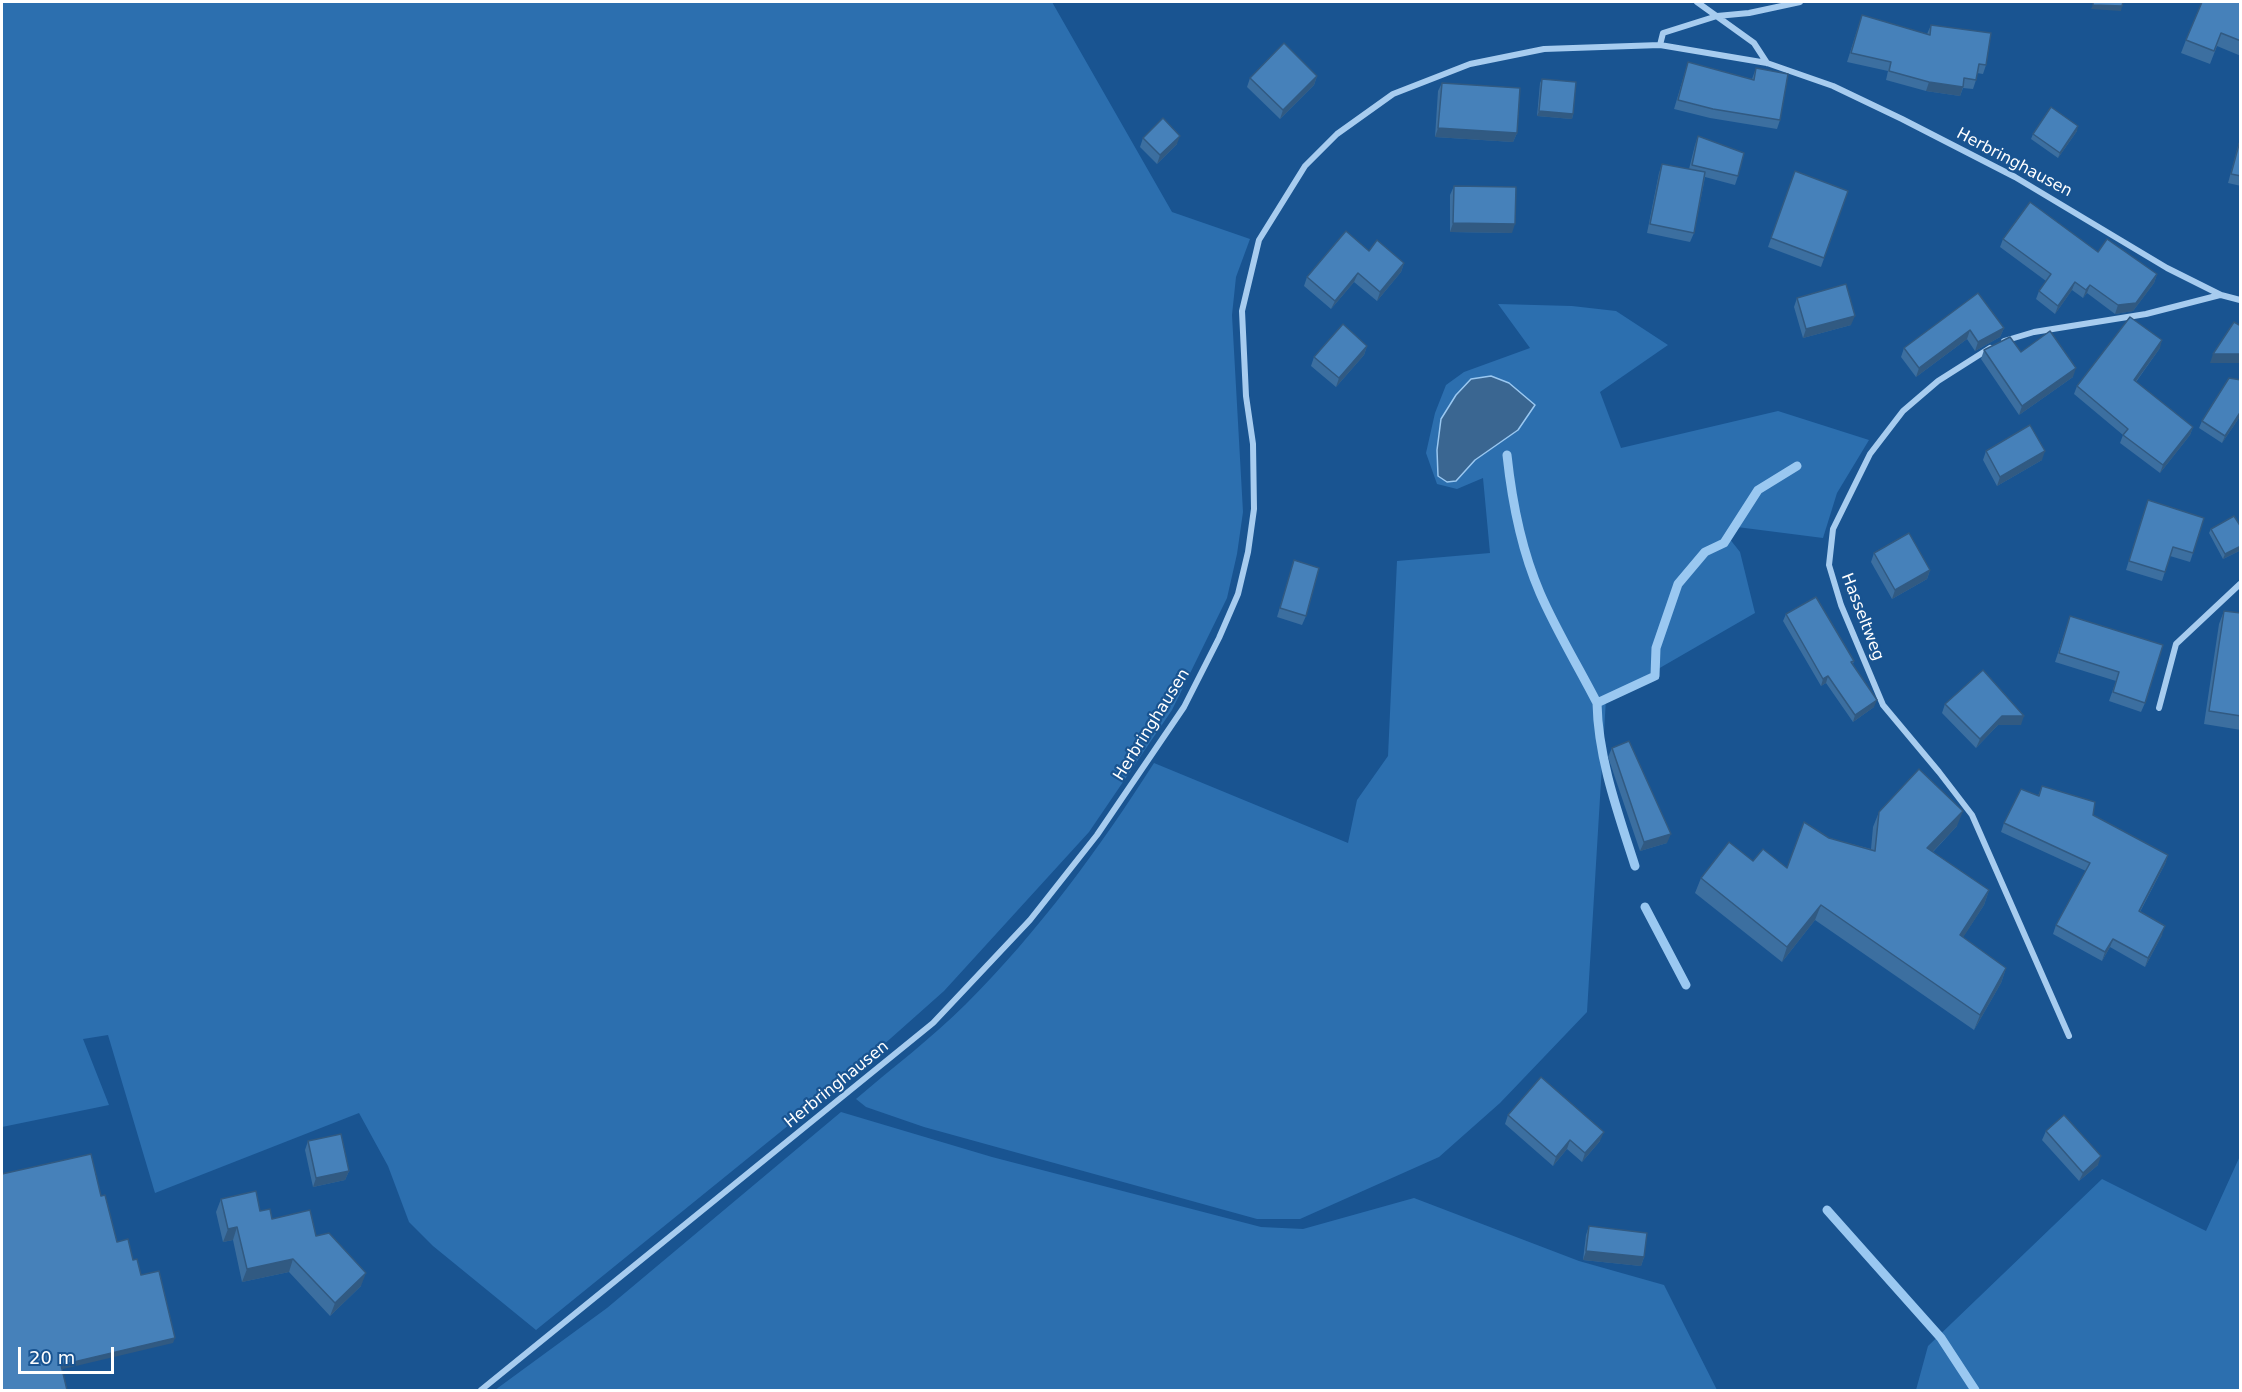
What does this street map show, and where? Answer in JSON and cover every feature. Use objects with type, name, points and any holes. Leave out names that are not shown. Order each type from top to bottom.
[{"type":"street","points":[[1697,2],[1754,43],[1767,63]]},
{"type":"street","points":[[1660,45],[1663,33],[1717,16],[1749,13],[1800,2]]},
{"type":"street","name":"Herbringhausen","points":[[481,1390],[933,1023],[992,963],[1070,872],[1157,746],[1198,679],[1238,594],[1248,552],[1254,509],[1253,444],[1246,396],[1242,310],[1259,240],[1305,166],[1337,134],[1393,94],[1470,64],[1544,50],[1660,45],[1767,63],[1833,86],[1902,119],[2015,177],[2167,268],[2221,295],[2241,300]]},
{"type":"street","name":"Hasseltweg","points":[[2069,1036],[1971,815],[1939,772],[1883,705],[1840,605],[1829,565],[1833,529],[1870,454],[1903,411],[1938,381],[1982,352],[2008,339],[2034,332],[2146,314],[2221,295]]},
{"type":"street","points":[[2159,708],[2176,644],[2241,584]]},
{"type":"shaded area","points":[[2,2],[1052,2],[1172,212],[1250,239],[1236,277],[1232,315],[1243,512],[1237,554],[1227,598],[1172,710],[1089,832],[944,991],[837,1086],[536,1330],[433,1246],[409,1222],[388,1166],[359,1113],[155,1193],[108,1035],[83,1039],[109,1105],[2,1127]]},
{"type":"shaded area","points":[[1498,304],[1572,306],[1616,311],[1668,345],[1600,392],[1621,448],[1778,411],[1869,440],[1837,493],[1823,538],[1737,527],[1729,538],[1740,552],[1755,613],[1606,699],[1587,1012],[1500,1103],[1439,1157],[1300,1219],[1257,1219],[924,1127],[866,1107],[856,1099],[953,1017],[1018,948],[1090,858],[1154,763],[1348,843],[1357,800],[1388,756],[1397,561],[1490,553],[1483,478],[1457,489],[1437,484],[1426,453],[1435,413],[1446,385],[1464,372],[1530,348]],"holes":[[[1491,376],[1509,383],[1534,405],[1518,430],[1475,460],[1456,481]]]},
{"type":"shaded area","points":[[1491,376],[1509,383],[1535,405],[1518,430],[1475,460],[1456,481],[1447,482],[1438,476],[1437,450],[1441,419],[1456,395],[1471,379]]},
{"type":"shaded area","points":[[841,1112],[992,1157],[1261,1227],[1303,1229],[1414,1198],[1579,1261],[1664,1285],[1717,1390],[495,1390],[607,1308]]},
{"type":"shaded area","points":[[2240,1156],[2240,1390],[1916,1390],[1928,1346],[2102,1179],[2206,1231]]},
{"type":"building","points":[[2093,2],[2123,2],[2122,6],[2093,5]]},
{"type":"building","points":[[2202,2],[2241,2],[2241,41],[2221,33],[2214,51],[2186,40]]},
{"type":"building","points":[[1862,15],[1930,35],[1931,25],[1991,33],[1986,65],[1979,64],[1976,80],[1964,78],[1963,87],[1929,82],[1889,71],[1891,62],[1851,53]]},
{"type":"building","points":[[1284,43],[1317,76],[1283,110],[1250,78]]},
{"type":"building","points":[[1688,62],[1754,80],[1756,68],[1788,74],[1780,120],[1713,109],[1678,100]]},
{"type":"building","points":[[1542,79],[1576,82],[1573,114],[1539,111]]},
{"type":"building","points":[[1442,83],[1520,88],[1517,133],[1438,128]]},
{"type":"building","points":[[2051,107],[2078,126],[2060,153],[2033,134]]},
{"type":"building","points":[[1163,118],[1180,136],[1160,155],[1143,138]]},
{"type":"building","points":[[1698,136],[1744,153],[1738,176],[1692,165]]},
{"type":"building","points":[[2241,137],[2241,176],[2231,174]]},
{"type":"building","points":[[1662,164],[1705,172],[1694,233],[1650,224]]},
{"type":"building","points":[[1795,171],[1848,191],[1824,258],[1771,238]]},
{"type":"building","points":[[1454,186],[1516,187],[1515,224],[1453,223]]},
{"type":"building","points":[[2030,202],[2098,252],[2107,239],[2157,274],[2136,303],[2118,305],[2090,285],[2086,290],[2075,282],[2058,306],[2039,291],[2051,274],[2003,239]]},
{"type":"building","points":[[1346,231],[1369,251],[1377,240],[1404,263],[1380,292],[1358,273],[1335,301],[1307,277]]},
{"type":"building","points":[[1846,284],[1855,316],[1806,329],[1797,298]]},
{"type":"building","points":[[1978,293],[2004,328],[1978,342],[1970,330],[1919,368],[1904,348]]},
{"type":"building","points":[[2130,317],[2162,340],[2134,380],[2193,427],[2163,465],[2123,435],[2128,429],[2077,386]]},
{"type":"building","points":[[2234,322],[2241,326],[2241,354],[2213,354]]},
{"type":"building","points":[[1343,324],[1367,346],[1339,378],[1314,357]]},
{"type":"building","points":[[2050,331],[2076,368],[2022,406],[1984,350],[2010,337],[2021,352]]},
{"type":"building","points":[[2229,378],[2241,380],[2241,411],[2225,436],[2202,421]]},
{"type":"building","points":[[2030,425],[2045,451],[2000,477],[1986,451]]},
{"type":"building","points":[[2148,500],[2204,518],[2193,553],[2173,547],[2165,572],[2129,561]]},
{"type":"building","points":[[2234,516],[2241,527],[2241,546],[2225,554],[2211,529]]},
{"type":"building","points":[[1909,533],[1930,570],[1895,590],[1874,553]]},
{"type":"building","points":[[1294,560],[1319,568],[1306,616],[1280,608]]},
{"type":"building","points":[[1816,597],[1854,661],[1851,662],[1877,700],[1855,715],[1828,676],[1823,679],[1786,614]]},
{"type":"building","points":[[2224,611],[2241,613],[2241,716],[2209,711]]},
{"type":"building","points":[[2070,616],[2163,645],[2145,703],[2113,692],[2119,672],[2059,653]]},
{"type":"building","points":[[1983,670],[2024,716],[2002,716],[1980,739],[1945,704]]},
{"type":"building","points":[[1629,741],[1671,834],[1644,842],[1612,748]]},
{"type":"building","points":[[1919,769],[1963,811],[1927,848],[1989,890],[1960,935],[2006,968],[1980,1015],[1821,905],[1787,947],[1701,878],[1729,842],[1753,861],[1763,849],[1787,868],[1804,822],[1829,838],[1875,851],[1879,812]]},
{"type":"building","points":[[2042,786],[2095,802],[2093,815],[2168,855],[2139,911],[2165,926],[2148,958],[2113,939],[2105,952],[2056,925],[2090,863],[2004,823],[2021,789],[2039,796]]},
{"type":"building","points":[[1541,1077],[1604,1132],[1585,1153],[1570,1140],[1556,1157],[1508,1115]]},
{"type":"building","points":[[2064,1115],[2101,1156],[2083,1173],[2046,1131]]},
{"type":"building","points":[[341,1134],[349,1171],[316,1178],[308,1141]]},
{"type":"building","points":[[91,1154],[101,1196],[105,1195],[117,1242],[128,1239],[133,1260],[137,1259],[141,1275],[159,1271],[175,1338],[61,1365],[67,1390],[2,1390],[2,1174]]},
{"type":"building","points":[[256,1191],[260,1211],[270,1209],[272,1219],[310,1210],[316,1236],[329,1233],[366,1273],[335,1303],[293,1259],[247,1269],[237,1227],[228,1229],[221,1199]]},
{"type":"building","points":[[1589,1226],[1647,1233],[1644,1257],[1586,1251]]},
{"type":"waterway","points":[[1507,455],[1518,525],[1533,576],[1553,621],[1597,703],[1605,765],[1635,866]]},
{"type":"waterway","points":[[1597,703],[1655,676],[1656,648],[1678,584],[1705,552],[1724,543],[1758,490],[1797,466]]},
{"type":"waterway","points":[[1645,907],[1686,985]]},
{"type":"waterway","points":[[1827,1210],[1941,1338],[1975,1390]]}]
